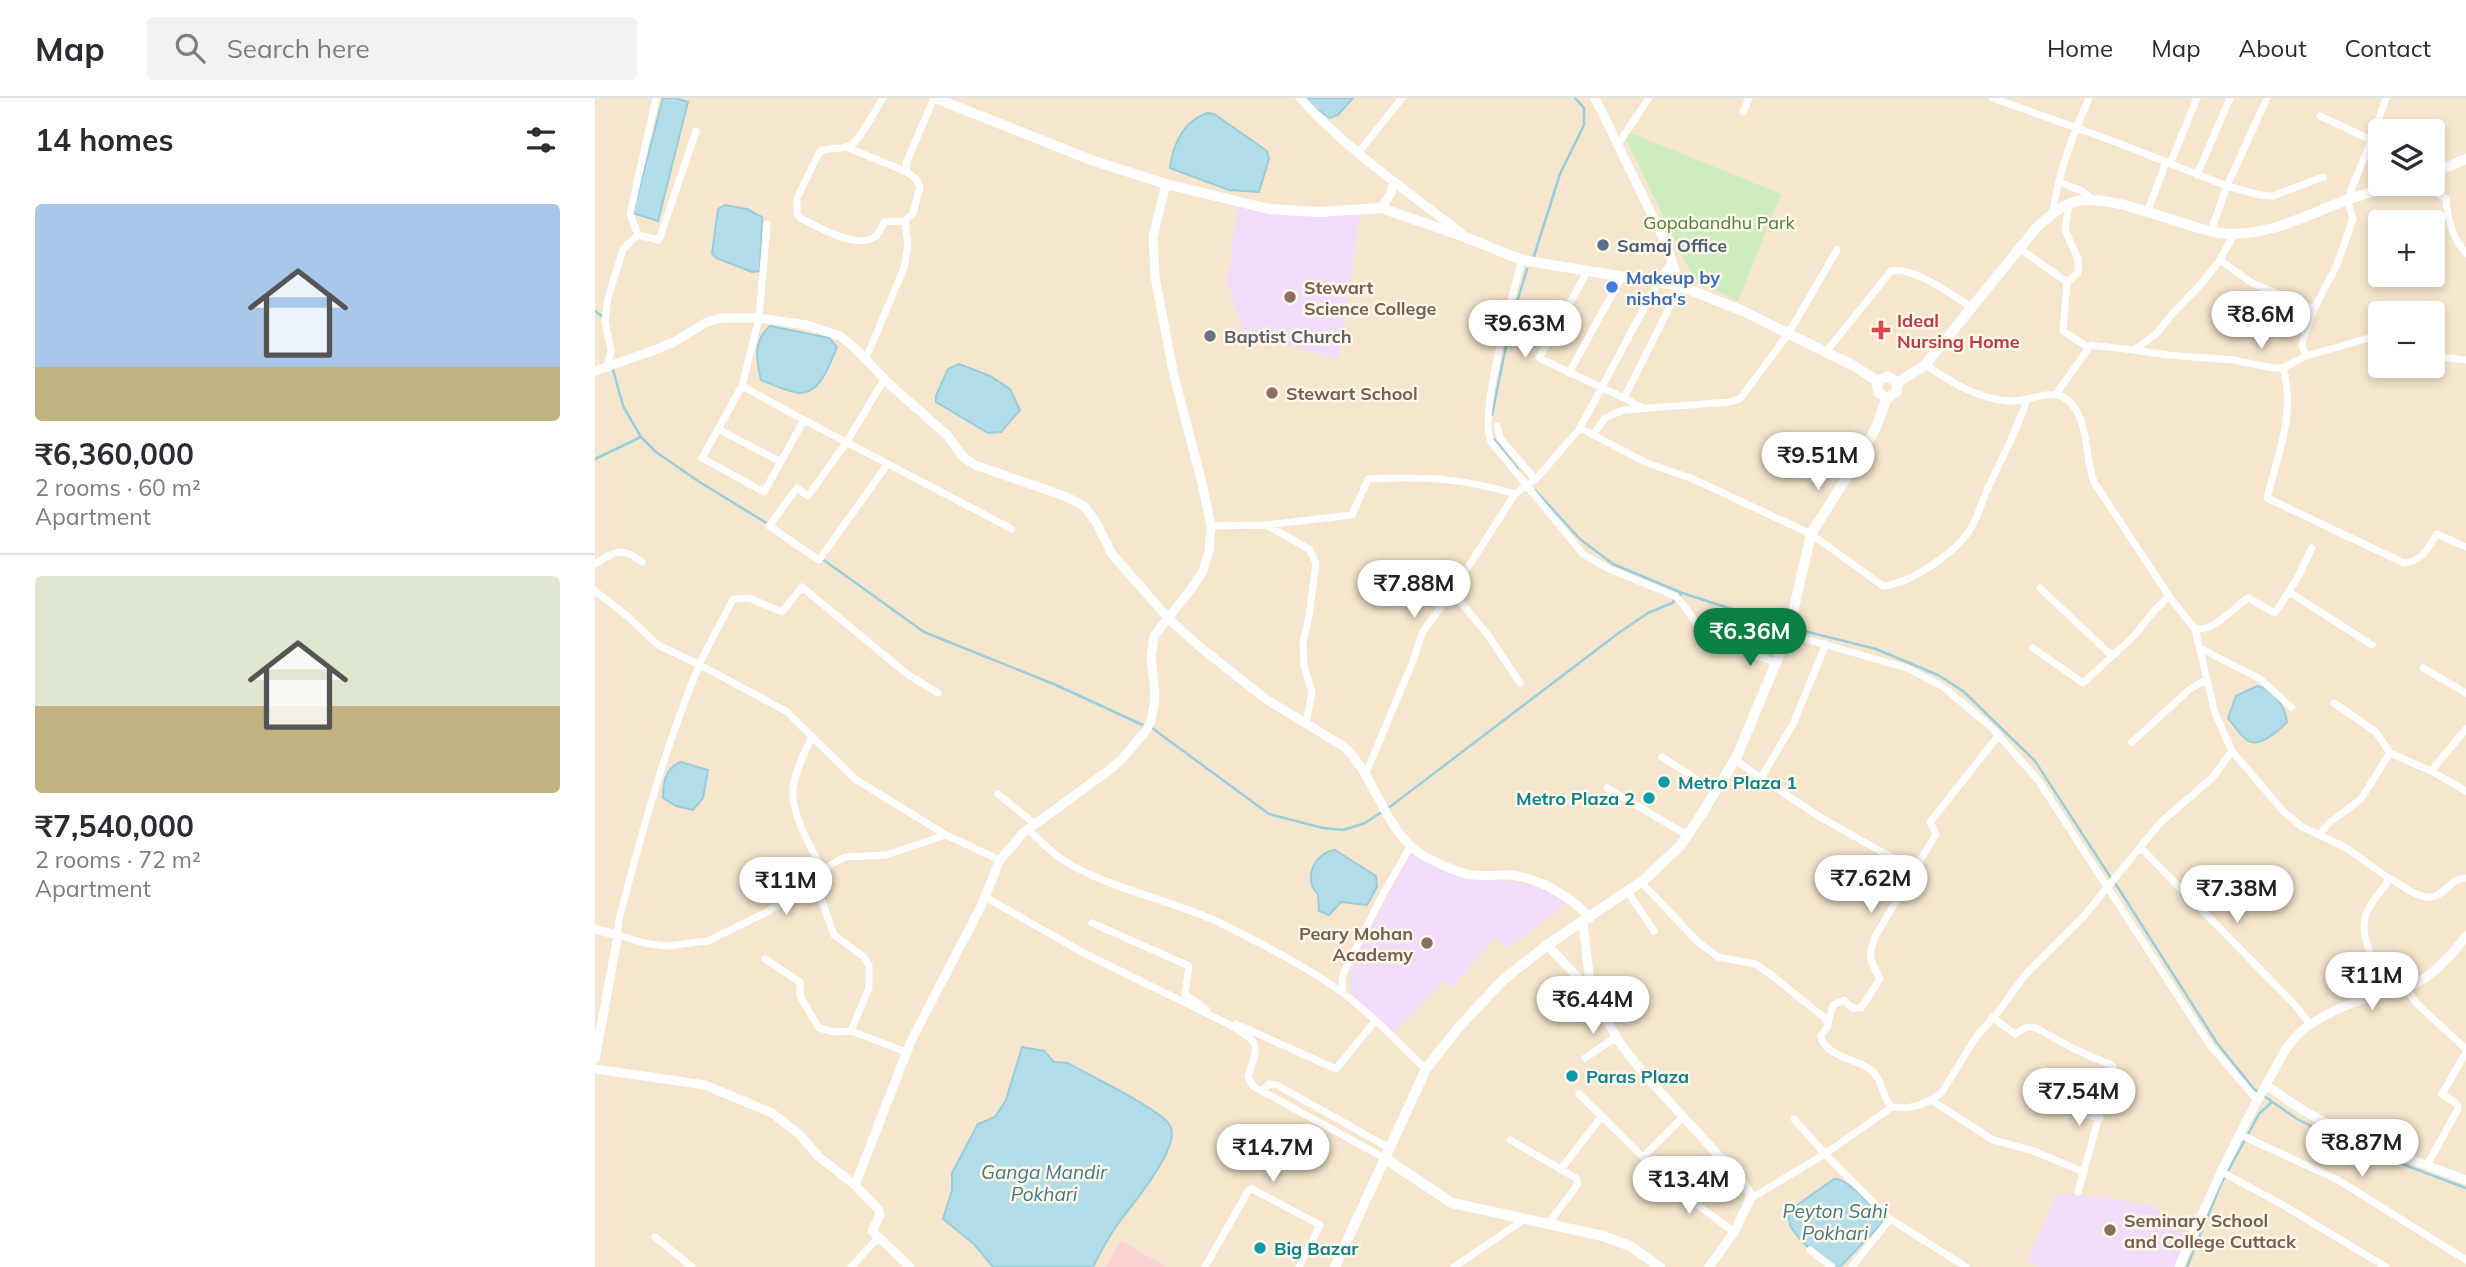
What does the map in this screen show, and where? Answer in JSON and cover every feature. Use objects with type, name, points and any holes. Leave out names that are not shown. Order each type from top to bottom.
[{"type":"main road","points":[[935,98],[1091,160],[1166,184],[1269,209],[1319,212],[1381,208],[1522,260],[1680,286],[1743,311],[1825,354],[1854,366],[1879,382]]},
{"type":"main road","points":[[2445,168],[2466,159]]},
{"type":"main road","points":[[1897,383],[1925,365],[2036,228],[2053,212],[2069,204],[2093,200],[2211,231],[2234,234],[2283,225],[2368,194]]},
{"type":"main road","points":[[1335,1267],[1426,1069],[1458,1028],[1503,980],[1548,945],[1641,882],[1680,846],[1716,791],[1734,759],[1789,632],[1811,534],[1877,425],[1887,398],[1896,394],[1899,387],[1888,376],[1879,382]]},
{"type":"main road","points":[[1879,382],[1879,393],[1887,398]]},
{"type":"main road","points":[[1388,1154],[1452,1203],[1603,1236],[1630,1246],[1660,1267]]},
{"type":"street","points":[[638,235],[631,214],[656,98]]},
{"type":"street","points":[[846,148],[855,142],[883,98]]},
{"type":"street","points":[[907,172],[906,163],[935,98]]},
{"type":"street","points":[[1300,98],[1320,120],[1358,153],[1465,237]]},
{"type":"street","points":[[1358,153],[1402,98]]},
{"type":"street","points":[[1595,98],[1667,246],[1680,286],[1624,398]]},
{"type":"street","points":[[1619,144],[1649,98]]},
{"type":"street","points":[[1743,112],[1749,98]]},
{"type":"street","points":[[1993,98],[2227,186],[2273,196],[2323,177]]},
{"type":"street","points":[[2053,212],[2059,182],[2076,128],[2089,98]]},
{"type":"street","points":[[2147,213],[2197,98]]},
{"type":"street","points":[[2197,175],[2230,98]]},
{"type":"street","points":[[2211,231],[2227,186],[2267,98]]},
{"type":"street","points":[[2379,119],[2386,98]]},
{"type":"street","points":[[2320,116],[2368,137]]},
{"type":"street","points":[[638,235],[659,240],[696,131]]},
{"type":"street","points":[[846,148],[907,172],[916,179],[920,187],[913,214],[905,221],[884,222],[877,236],[867,241],[848,240],[819,228],[797,214],[797,198],[820,151],[846,148]]},
{"type":"street","points":[[2306,356],[2302,346],[2314,309],[2337,265],[2353,219],[2347,200],[2368,149]]},
{"type":"street","points":[[1381,208],[1390,195],[1394,182]]},
{"type":"street","points":[[2059,182],[2082,191],[2093,200]]},
{"type":"street","points":[[855,1185],[906,1052],[985,897],[1000,860],[1031,827],[1122,759],[1145,732],[1151,721],[1155,692],[1151,657],[1154,636],[1203,570],[1209,551],[1211,526],[1165,338],[1155,277],[1153,237],[1166,184]]},
{"type":"street","points":[[2443,196],[2447,199],[2447,216],[2457,243],[2466,253]]},
{"type":"street","points":[[2069,204],[2065,230],[2078,259],[2078,274],[2067,282],[2063,331],[2089,348]]},
{"type":"street","points":[[866,358],[904,268],[908,245],[905,221]]},
{"type":"street","points":[[767,224],[759,318],[742,386],[702,458],[764,492],[804,421]]},
{"type":"street","points":[[2134,350],[2156,334],[2173,312],[2184,304],[2220,260],[2234,234]]},
{"type":"street","points":[[607,366],[611,351],[605,321],[608,298],[623,249],[638,235]]},
{"type":"street","points":[[2020,249],[2067,282]]},
{"type":"street","points":[[1593,435],[1605,418],[1623,410],[1740,399],[1788,334],[1837,250]]},
{"type":"street","points":[[1522,260],[1499,353],[1487,428],[1491,442],[1583,554],[1605,567],[1675,596],[1703,633],[1710,637],[1776,663]]},
{"type":"street","points":[[2220,260],[2252,283],[2314,309]]},
{"type":"street","points":[[1366,773],[1422,633],[1452,592],[1515,494],[1535,480],[1580,428],[1657,284],[1672,263]]},
{"type":"street","points":[[1825,354],[1891,271],[1900,269],[1915,274],[1973,308]]},
{"type":"street","points":[[1587,272],[1539,358],[1644,409]]},
{"type":"street","points":[[1569,373],[1621,278]]},
{"type":"street","points":[[595,371],[674,342],[707,322],[721,318],[759,318],[807,325],[840,336],[947,435],[963,457],[975,465],[1067,497],[1084,506],[1096,522],[1112,554],[1168,618],[1199,647],[1267,700],[1354,755],[1366,773],[1381,807],[1410,847],[1463,873],[1513,875],[1538,882],[1581,907],[1587,920],[1591,991]]},
{"type":"street","points":[[2056,394],[2091,345],[2283,368],[2306,356],[2368,338]]},
{"type":"street","points":[[2445,357],[2466,360]]},
{"type":"street","points":[[1925,365],[1952,382],[1979,394],[2005,401],[2056,394],[2075,407],[2081,420],[2088,466],[2094,482],[2169,596],[2195,629],[2215,713],[2232,751],[2283,811],[2302,827],[2345,847],[2414,893],[2428,898],[2436,896],[2456,880],[2466,878]]},
{"type":"street","points":[[2283,368],[2289,399],[2267,498],[2404,563],[2426,554],[2437,534],[2466,547]]},
{"type":"street","points":[[885,378],[846,443],[808,496],[797,488],[769,526],[819,560],[887,465]]},
{"type":"street","points":[[742,386],[1011,529]]},
{"type":"street","points":[[1580,428],[1647,463],[1693,479],[1811,534],[1883,586],[1912,578],[1954,548],[1971,529],[2016,434],[2027,399]]},
{"type":"street","points":[[1497,426],[1500,438],[1535,480]]},
{"type":"street","points":[[718,429],[781,462]]},
{"type":"street","points":[[1211,526],[1266,525],[1352,515],[1368,479],[1419,476],[1483,485],[1515,494]]},
{"type":"street","points":[[1266,525],[1309,549],[1315,563],[1303,642],[1304,666],[1312,692],[1305,723]]},
{"type":"street","points":[[2195,629],[2201,630],[2216,623],[2248,598],[2275,613],[2312,548]]},
{"type":"street","points":[[595,564],[619,551],[630,552],[642,562]]},
{"type":"street","points":[[595,1059],[618,923],[642,832],[674,733],[700,665],[733,599],[749,598],[782,612],[802,587],[907,674],[938,693]]},
{"type":"street","points":[[2040,588],[2112,656]]},
{"type":"street","points":[[595,591],[658,645],[786,711],[855,779],[946,835],[1000,860]]},
{"type":"street","points":[[1452,592],[1487,635],[1520,683]]},
{"type":"street","points":[[2289,592],[2372,645]]},
{"type":"street","points":[[2033,648],[2083,683],[2169,596]]},
{"type":"street","points":[[1789,632],[1907,668],[1963,702],[1999,735],[2038,780],[2209,1044],[2258,1098]]},
{"type":"street","points":[[1761,778],[1793,724],[1826,644]]},
{"type":"street","points":[[2200,648],[2260,679],[2291,707]]},
{"type":"street","points":[[2424,668],[2466,693]]},
{"type":"street","points":[[2132,742],[2190,690],[2206,680]]},
{"type":"street","points":[[2334,703],[2376,732],[2390,752],[2466,791]]},
{"type":"street","points":[[2431,771],[2466,729]]},
{"type":"street","points":[[1999,735],[1930,822],[1936,834],[1870,949],[1870,959],[1880,979],[1861,1008],[1852,1007],[1844,1000],[1833,1005],[1821,1036],[1822,1042],[1830,1051],[1856,1061],[1875,1073],[1882,1083],[1887,1103],[1892,1107],[1906,1108],[1931,1100],[1942,1092],[1976,1037],[2025,975],[2084,916],[2172,811],[2213,777],[2232,751]]},
{"type":"street","points":[[812,736],[796,776],[793,799],[806,836],[824,871]]},
{"type":"street","points":[[2319,835],[2329,822],[2361,799],[2390,752]]},
{"type":"street","points":[[1662,757],[1716,791]]},
{"type":"street","points":[[1734,759],[1820,817],[1914,870]]},
{"type":"street","points":[[1607,788],[1687,835]]},
{"type":"street","points":[[998,794],[1031,827],[1049,850],[1073,866],[1190,910],[1255,941],[1343,993],[1426,1069]]},
{"type":"street","points":[[595,929],[644,943],[666,946],[708,941],[765,914],[845,857],[886,855],[946,835]]},
{"type":"street","points":[[1343,993],[1344,972],[1410,847]]},
{"type":"street","points":[[2140,847],[2295,1005],[2310,1024]]},
{"type":"street","points":[[2372,996],[2369,989],[2371,962],[2364,934],[2364,920],[2367,908],[2387,883],[2387,877]]},
{"type":"street","points":[[814,879],[834,935],[864,957],[869,965],[869,988],[851,1031]]},
{"type":"street","points":[[1641,882],[1698,942],[1718,957],[1755,964],[1828,1023]]},
{"type":"street","points":[[1628,892],[1654,930]]},
{"type":"street","points":[[985,897],[1082,952],[1252,1038],[1257,1051],[1248,1077],[1253,1086],[1388,1154]]},
{"type":"street","points":[[1092,923],[1189,966],[1185,994],[1207,1010],[1336,1069],[1375,1021]]},
{"type":"street","points":[[2179,1267],[2220,1171],[2258,1098],[2296,1035],[2310,1024],[2372,996],[2406,988],[2430,973],[2455,951],[2466,936]]},
{"type":"street","points":[[1548,945],[1591,991],[1616,1037],[1644,1074],[1750,1193],[1750,1199],[1734,1232],[1709,1267]]},
{"type":"street","points":[[765,959],[800,982],[800,996],[819,1028],[834,1032],[851,1031],[906,1052]]},
{"type":"street","points":[[2406,988],[2416,1003],[2466,1050],[2442,1094],[2457,1104],[2458,1109],[2427,1165]]},
{"type":"street","points":[[1992,1017],[2010,1032],[2019,1033],[2030,1026],[2074,1049],[2111,1064],[2113,1071],[2078,1192]]},
{"type":"street","points":[[1585,1058],[1616,1037]]},
{"type":"street","points":[[595,1069],[705,1085],[772,1113],[799,1134],[819,1157],[855,1185],[878,1209],[880,1215],[872,1231],[910,1267]]},
{"type":"street","points":[[1262,1091],[1269,1084],[1277,1085],[1388,1154]]},
{"type":"street","points":[[2266,1085],[2330,1126],[2364,1142],[2466,1180]]},
{"type":"street","points":[[1579,1094],[1643,1157],[1683,1117]]},
{"type":"street","points":[[1931,1100],[1993,1140],[2031,1150],[2084,1172]]},
{"type":"street","points":[[1750,1199],[1825,1154],[1892,1107]]},
{"type":"street","points":[[2066,1108],[2100,1118]]},
{"type":"street","points":[[1561,1169],[1602,1116]]},
{"type":"street","points":[[1794,1119],[1890,1219],[1966,1267]]},
{"type":"street","points":[[2239,1134],[2338,1180],[2466,1260]]},
{"type":"street","points":[[1510,1140],[1576,1178],[1577,1184],[1548,1224]]},
{"type":"street","points":[[2220,1171],[2283,1205],[2386,1267]]},
{"type":"street","points":[[1660,1177],[1734,1232]]},
{"type":"street","points":[[1205,1267],[1248,1191],[1252,1189],[1320,1225],[1299,1267]]},
{"type":"street","points":[[1454,1267],[1526,1219]]},
{"type":"street","points":[[1852,1267],[1890,1219]]},
{"type":"street","points":[[655,1237],[692,1267]]},
{"type":"street","points":[[851,1267],[879,1237]]},
{"type":"street","points":[[1810,1250],[1832,1267]]},
{"type":"shaded area","points":[[595,98],[2466,98],[2466,1267],[595,1267]]},
{"type":"shaded area","name":"Stewart Science College","points":[[1238,205],[1360,211],[1339,360],[1243,332],[1227,281]]},
{"type":"shaded area","name":"Peary Mohan Academy","points":[[1411,853],[1465,879],[1516,881],[1547,891],[1568,903],[1508,948],[1494,938],[1453,988],[1444,981],[1394,1033],[1352,994],[1349,975],[1357,959],[1355,958]]},
{"type":"shaded area","name":"Seminary School and College Cuttack","points":[[2058,1193],[2111,1198],[2154,1207],[2188,1237],[2175,1267],[2040,1267],[2027,1260]]},
{"type":"shaded area","points":[[1121,1241],[1167,1267],[1105,1267]]},
{"type":"green space","name":"Gopabandhu Park","points":[[1621,129],[1781,194],[1738,301],[1698,282],[1690,271]]},
{"type":"water","points":[[663,98],[688,102],[658,221],[633,213]]},
{"type":"water","points":[[1300,98],[1353,98],[1338,115],[1330,118]]},
{"type":"water","points":[[1207,113],[1214,114],[1267,151],[1269,159],[1259,192],[1229,190],[1170,168],[1181,135],[1192,122]]},
{"type":"water","points":[[725,205],[747,209],[762,217],[760,271],[752,272],[716,258],[712,253],[718,209]]},
{"type":"water","points":[[770,326],[829,338],[837,347],[824,376],[807,392],[785,390],[761,380],[758,344]]},
{"type":"water","points":[[959,364],[990,376],[1010,389],[1020,410],[1001,432],[988,433],[936,402],[948,369]]},
{"type":"water","points":[[2257,686],[2277,699],[2287,722],[2269,737],[2252,742],[2242,735],[2228,718],[2236,696]]},
{"type":"water","points":[[681,762],[708,770],[703,798],[693,810],[676,806],[663,798],[668,772]]},
{"type":"water","points":[[1335,850],[1376,876],[1377,887],[1367,905],[1341,902],[1329,915],[1319,911],[1318,894],[1313,888],[1311,874],[1322,856]]},
{"type":"water","name":"Ganga Mandir Pokhari","points":[[1022,1047],[1044,1051],[1054,1062],[1068,1063],[1137,1101],[1162,1117],[1169,1124],[1172,1133],[1163,1160],[1114,1230],[1093,1267],[993,1267],[974,1244],[943,1219],[952,1190],[952,1173],[978,1124],[995,1117],[1006,1100]]},
{"type":"water","name":"Peyton Sahi Pokhari","points":[[1834,1179],[1853,1188],[1882,1219],[1882,1223],[1840,1267],[1827,1263],[1813,1252],[1789,1221],[1790,1210]]},
{"type":"waterway","points":[[1534,256],[1560,174],[1584,125],[1584,108],[1575,98]]},
{"type":"waterway","points":[[1492,415],[1511,322],[1527,269]]},
{"type":"waterway","points":[[595,311],[603,317]]},
{"type":"waterway","points":[[612,366],[623,406],[641,437],[656,452],[698,481],[768,524]]},
{"type":"waterway","points":[[595,459],[641,437]]},
{"type":"waterway","points":[[1494,439],[1518,469]]},
{"type":"waterway","points":[[1535,490],[1580,539],[1613,564],[1682,593],[1785,626]]},
{"type":"waterway","points":[[821,558],[924,632],[1056,685],[1145,726]]},
{"type":"waterway","points":[[1152,728],[1269,814],[1323,828],[1343,830],[1365,823],[1391,806],[1620,632],[1648,613],[1672,603],[1682,593]]},
{"type":"waterway","points":[[1792,628],[1876,649],[1938,675],[1963,691],[2035,761],[2111,878]]},
{"type":"waterway","points":[[2115,883],[2217,1043],[2254,1089],[2297,1119],[2346,1143],[2466,1188]]},
{"type":"waterway","points":[[2187,1267],[2221,1184],[2259,1114],[2272,1102]]},
{"type":"place","name":"Samaj Office","points":[[1603,245]]},
{"type":"place","name":"Makeup by nisha's","points":[[1612,287]]},
{"type":"place","name":"Stewart Science College","points":[[1290,297]]},
{"type":"place","name":"Ideal Nursing Home","points":[[1881,330]]},
{"type":"place","name":"Baptist Church","points":[[1210,336]]},
{"type":"place","name":"Stewart School","points":[[1272,393]]},
{"type":"place","name":"Metro Plaza 1","points":[[1664,782]]},
{"type":"place","name":"Metro Plaza 2","points":[[1649,798]]},
{"type":"place","name":"Peary Mohan Academy","points":[[1427,943]]},
{"type":"place","name":"Paras Plaza","points":[[1572,1076]]},
{"type":"place","name":"Seminary School and College Cuttack","points":[[2110,1230]]},
{"type":"place","name":"Big Bazar","points":[[1260,1248]]}]
